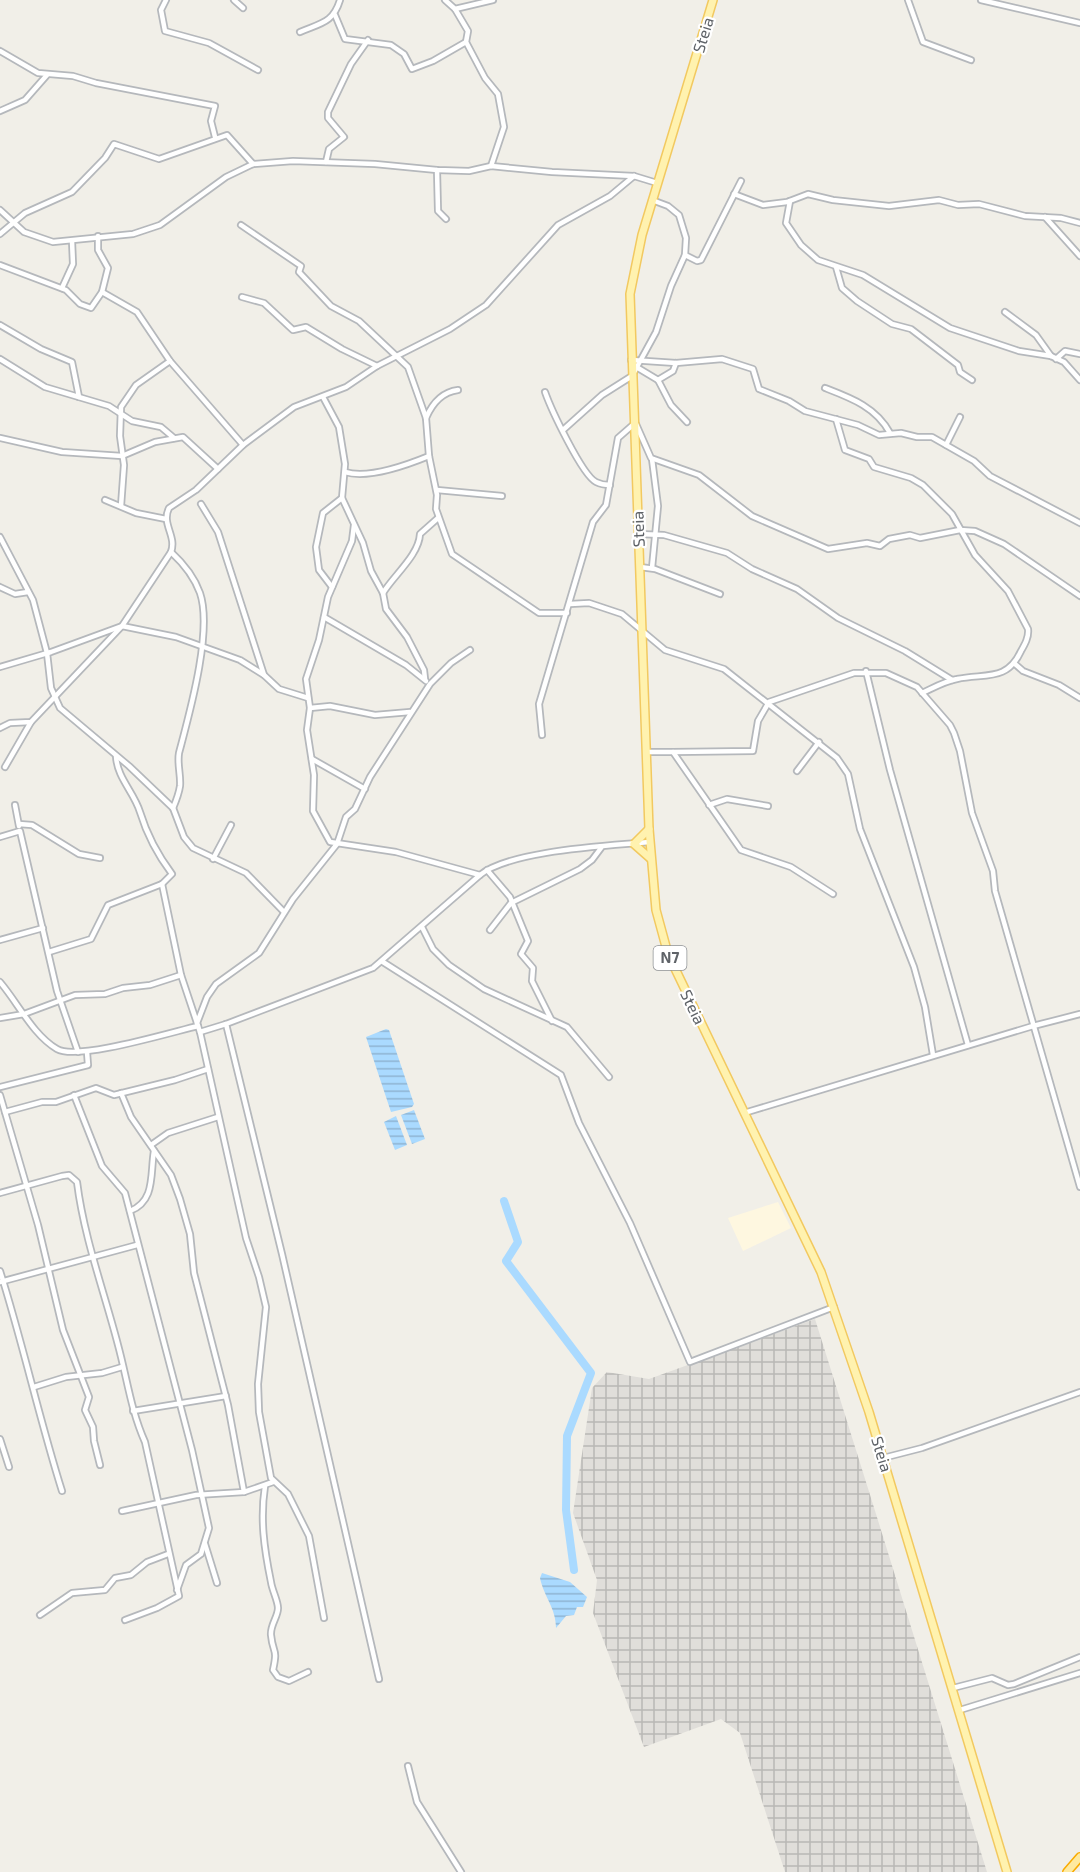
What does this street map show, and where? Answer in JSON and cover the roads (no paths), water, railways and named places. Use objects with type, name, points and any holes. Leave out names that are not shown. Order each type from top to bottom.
[{"type":"highway","points":[[1067,1872],[1080,1857]]},
{"type":"main road","name":"Steia","points":[[713,0],[652,200],[633,273],[629,312],[649,828],[656,910],[668,954],[821,1272],[835,1306],[1008,1871]]},
{"type":"main road","points":[[649,828],[634,844],[651,859]]},
{"type":"street","points":[[166,0],[161,10],[165,31],[209,43],[258,70]]},
{"type":"street","points":[[234,0],[243,8]]},
{"type":"street","points":[[340,0],[335,15],[345,39],[369,40],[395,47],[404,54],[412,69],[433,61],[466,42]]},
{"type":"street","points":[[445,0],[455,9],[468,31],[466,42],[485,78],[499,96],[504,128],[491,165]]},
{"type":"street","points":[[455,9],[492,0]]},
{"type":"street","points":[[908,0],[922,42],[971,60]]},
{"type":"street","points":[[981,0],[1080,23]]},
{"type":"street","points":[[300,32],[335,15]]},
{"type":"street","points":[[326,162],[329,148],[344,137],[328,118],[328,112],[351,64],[369,40]]},
{"type":"street","points":[[1,52],[33,71],[47,75],[74,76],[96,83],[215,106],[211,121],[216,137]]},
{"type":"street","points":[[0,111],[25,100],[47,75]]},
{"type":"street","points":[[0,234],[32,209],[72,192],[105,158],[114,144],[159,159],[216,137],[230,137],[253,164]]},
{"type":"street","points":[[0,210],[24,232],[53,242],[72,242],[98,236],[133,234],[160,225],[226,177],[253,164],[292,161],[469,171],[491,165],[552,172],[634,176],[657,183]]},
{"type":"street","points":[[437,170],[438,212],[446,219]]},
{"type":"street","points":[[5,767],[31,723],[122,626],[171,552],[174,538],[166,519],[169,507],[193,492],[243,445],[294,407],[346,387],[377,366],[450,329],[486,305],[558,225],[610,196],[634,176]]},
{"type":"street","points":[[685,255],[697,261],[701,260],[741,181]]},
{"type":"street","points":[[734,194],[763,205],[790,201],[808,194],[833,200],[889,206],[939,200],[955,205],[979,204],[1025,216],[1078,221]]},
{"type":"street","points":[[563,430],[602,395],[632,376],[643,360],[656,332],[671,286],[685,255],[686,238],[682,219],[668,206],[652,200]]},
{"type":"street","points":[[790,201],[786,223],[799,243],[812,256],[836,267],[863,275],[950,328],[1019,351],[1054,358],[1066,365],[1080,380]]},
{"type":"street","points":[[1045,218],[1080,256]]},
{"type":"street","points":[[241,225],[301,266],[299,272],[331,306],[359,321],[398,356],[410,371],[426,418],[438,518],[452,554],[539,613],[567,613]]},
{"type":"street","points":[[0,266],[62,288],[80,304],[91,308],[102,292],[108,267],[98,250],[98,236]]},
{"type":"street","points":[[62,288],[73,264],[72,242]]},
{"type":"street","points":[[836,267],[842,288],[857,301],[892,324],[911,329],[958,365],[960,372],[972,380]]},
{"type":"street","points":[[102,292],[137,312],[170,361],[243,445]]},
{"type":"street","points":[[242,297],[264,303],[293,330],[306,327],[342,349],[377,366]]},
{"type":"street","points":[[1005,312],[1038,338],[1054,358]]},
{"type":"street","points":[[0,325],[41,349],[72,362],[79,397]]},
{"type":"street","points":[[1054,358],[1065,351],[1080,354]]},
{"type":"street","points":[[0,359],[45,387],[109,406],[132,421],[161,427],[174,438]]},
{"type":"street","points":[[632,360],[676,363],[722,359],[753,369],[759,389],[789,401],[805,411],[858,425],[879,435],[890,433],[929,436],[974,461],[990,476],[1080,523]]},
{"type":"street","points":[[121,506],[124,475],[120,413],[122,403],[132,388],[170,361]]},
{"type":"street","points":[[658,380],[668,375],[676,363]]},
{"type":"street","points":[[638,368],[658,380],[671,405],[687,422]]},
{"type":"street","points":[[825,388],[859,401],[884,423],[890,433]]},
{"type":"street","points":[[426,418],[431,408],[446,393],[458,390]]},
{"type":"street","points":[[545,392],[563,430],[566,442],[593,480],[610,485]]},
{"type":"street","points":[[323,397],[339,427],[345,472],[342,498],[371,572],[383,593],[386,609],[407,637],[424,670],[425,680]]},
{"type":"street","points":[[946,445],[960,417]]},
{"type":"street","points":[[837,419],[845,450],[868,459],[874,467],[918,481],[950,512],[978,558],[1008,591],[1028,629],[1029,634],[1015,664],[1000,673],[952,680],[922,693]]},
{"type":"street","points":[[542,735],[539,704],[593,522],[606,505],[618,438],[634,421],[652,459],[658,499],[652,568]]},
{"type":"street","points":[[0,438],[62,452],[122,456],[155,442],[185,437],[218,469]]},
{"type":"street","points":[[345,472],[352,474],[381,472],[429,456]]},
{"type":"street","points":[[652,459],[699,475],[752,516],[828,549],[867,543],[880,546],[889,539],[910,535],[920,538],[960,530],[975,531],[1000,541],[1080,596]]},
{"type":"street","points":[[436,490],[502,496]]},
{"type":"street","points":[[332,587],[319,570],[316,547],[323,513],[342,498]]},
{"type":"street","points":[[105,500],[136,513],[166,519]]},
{"type":"street","points":[[201,504],[218,532],[264,675]]},
{"type":"street","points":[[383,593],[395,573],[408,561],[419,542],[420,534],[438,518]]},
{"type":"street","points":[[354,525],[352,541],[332,587],[306,674],[310,708],[307,730],[312,759],[315,816],[327,840],[337,844],[396,852],[480,875]]},
{"type":"street","points":[[638,534],[664,535],[727,554],[797,589],[838,618],[905,651],[952,680]]},
{"type":"street","points":[[0,537],[35,607],[47,653],[50,684],[67,717],[78,722],[173,808],[188,843],[213,859],[246,873],[284,912]]},
{"type":"street","points":[[171,552],[186,567],[201,595],[201,646],[191,714],[178,757],[180,785],[173,808]]},
{"type":"street","points":[[640,567],[652,568],[720,594]]},
{"type":"street","points":[[0,587],[15,594],[28,592]]},
{"type":"street","points":[[570,604],[592,604],[624,615],[665,650],[724,669],[837,758],[852,783],[860,829],[914,967],[925,1007],[933,1056]]},
{"type":"street","points":[[324,617],[406,665],[430,684]]},
{"type":"street","points":[[0,667],[122,626],[168,635],[240,660],[264,675],[279,689],[308,698]]},
{"type":"street","points":[[198,1027],[207,997],[216,984],[259,953],[280,924],[284,912],[337,844],[345,817],[355,808],[410,712],[430,684],[451,663],[470,650]]},
{"type":"street","points":[[1015,664],[1023,671],[1059,685],[1080,698]]},
{"type":"street","points":[[866,671],[890,770],[968,1045]]},
{"type":"street","points":[[647,752],[754,750],[756,726],[767,704],[844,675],[866,671],[886,674],[912,683],[922,693],[950,725],[957,742],[972,813],[993,871],[995,891],[1080,1186]]},
{"type":"street","points":[[310,708],[330,706],[375,715],[410,712]]},
{"type":"street","points":[[0,728],[10,723],[31,723]]},
{"type":"street","points":[[797,771],[819,742]]},
{"type":"street","points":[[673,752],[741,850],[791,867],[832,894]]},
{"type":"street","points":[[49,952],[91,939],[108,905],[162,884],[172,874],[150,842],[140,812],[123,782],[116,756]]},
{"type":"street","points":[[312,759],[365,789]]},
{"type":"street","points":[[709,805],[727,799],[768,806]]},
{"type":"street","points":[[15,806],[61,1000],[78,1052]]},
{"type":"street","points":[[19,824],[32,825],[79,854],[100,858]]},
{"type":"street","points":[[213,859],[231,825]]},
{"type":"street","points":[[0,837],[20,831]]},
{"type":"street","points":[[0,982],[24,1014],[56,1048],[64,1052],[87,1052],[198,1027],[226,1024],[366,971],[382,962],[487,870],[524,857],[651,842]]},
{"type":"street","points":[[490,930],[512,903],[580,869],[592,860],[601,848]]},
{"type":"street","points":[[487,870],[506,891],[512,903],[528,941],[521,954],[533,968],[532,981],[552,1021]]},
{"type":"street","points":[[162,884],[181,975],[198,1027],[246,1238],[260,1277],[266,1307],[258,1384],[266,1454],[273,1482],[288,1494],[309,1536],[324,1618]]},
{"type":"street","points":[[422,927],[433,949],[451,967],[484,989],[560,1023],[573,1033],[609,1077]]},
{"type":"street","points":[[0,940],[43,928]]},
{"type":"street","points":[[382,962],[561,1075],[579,1123],[630,1223],[690,1362],[835,1306]]},
{"type":"street","points":[[0,1018],[24,1014],[75,994],[105,994],[123,988],[150,985],[181,975]]},
{"type":"street","points":[[744,1113],[968,1045],[1080,1014]]},
{"type":"street","points":[[226,1024],[282,1254],[379,1679]]},
{"type":"street","points":[[0,1087],[88,1065],[87,1052]]},
{"type":"street","points":[[5,1112],[96,1088],[109,1094],[120,1093],[175,1080],[208,1069]]},
{"type":"street","points":[[120,1093],[131,1117],[171,1175],[189,1230],[194,1274],[226,1396],[244,1492]]},
{"type":"street","points":[[74,1095],[102,1166],[125,1193],[202,1494],[209,1528],[205,1544],[201,1554],[186,1565],[177,1590]]},
{"type":"street","points":[[0,1099],[49,1268],[63,1330],[78,1375],[89,1397],[85,1410],[93,1427],[100,1465]]},
{"type":"street","points":[[130,1211],[140,1206],[151,1193],[153,1148],[168,1133],[218,1117]]},
{"type":"street","points":[[0,1193],[62,1176],[73,1178],[77,1182],[93,1256],[129,1386],[133,1411],[145,1442],[177,1590],[177,1598],[124,1620]]},
{"type":"street","points":[[2,1282],[137,1245]]},
{"type":"street","points":[[0,1271],[62,1491]]},
{"type":"street","points":[[34,1387],[78,1375],[102,1373],[122,1366]]},
{"type":"street","points":[[883,1458],[922,1448],[1080,1392]]},
{"type":"street","points":[[133,1411],[226,1396]]},
{"type":"street","points":[[0,1439],[9,1467]]},
{"type":"street","points":[[122,1510],[202,1494],[244,1492],[273,1482]]},
{"type":"street","points":[[265,1486],[261,1509],[262,1537],[266,1546],[273,1596],[278,1608],[271,1632],[278,1656],[273,1670],[278,1677],[289,1681],[308,1672]]},
{"type":"street","points":[[205,1544],[217,1583]]},
{"type":"street","points":[[40,1615],[67,1595],[105,1590],[115,1578],[131,1575],[147,1562],[168,1554]]},
{"type":"street","points":[[953,1688],[992,1678],[1008,1685],[1014,1684],[1080,1657]]},
{"type":"street","points":[[960,1710],[1080,1673]]},
{"type":"street","points":[[408,1766],[417,1802],[461,1872]]},
{"type":"water","points":[[386,1029],[389,1030],[414,1104],[412,1107],[391,1112],[366,1037]]},
{"type":"water","points":[[414,1110],[425,1139],[412,1144],[401,1115]]},
{"type":"water","points":[[396,1116],[407,1145],[395,1150],[384,1122]]},
{"type":"water","points":[[542,1573],[570,1582],[587,1597],[583,1607],[577,1607],[574,1615],[566,1616],[556,1628],[554,1614],[540,1578]]},
{"type":"waterway","points":[[504,1201],[518,1242],[506,1261],[591,1373],[567,1436],[566,1510],[574,1570]]}]
